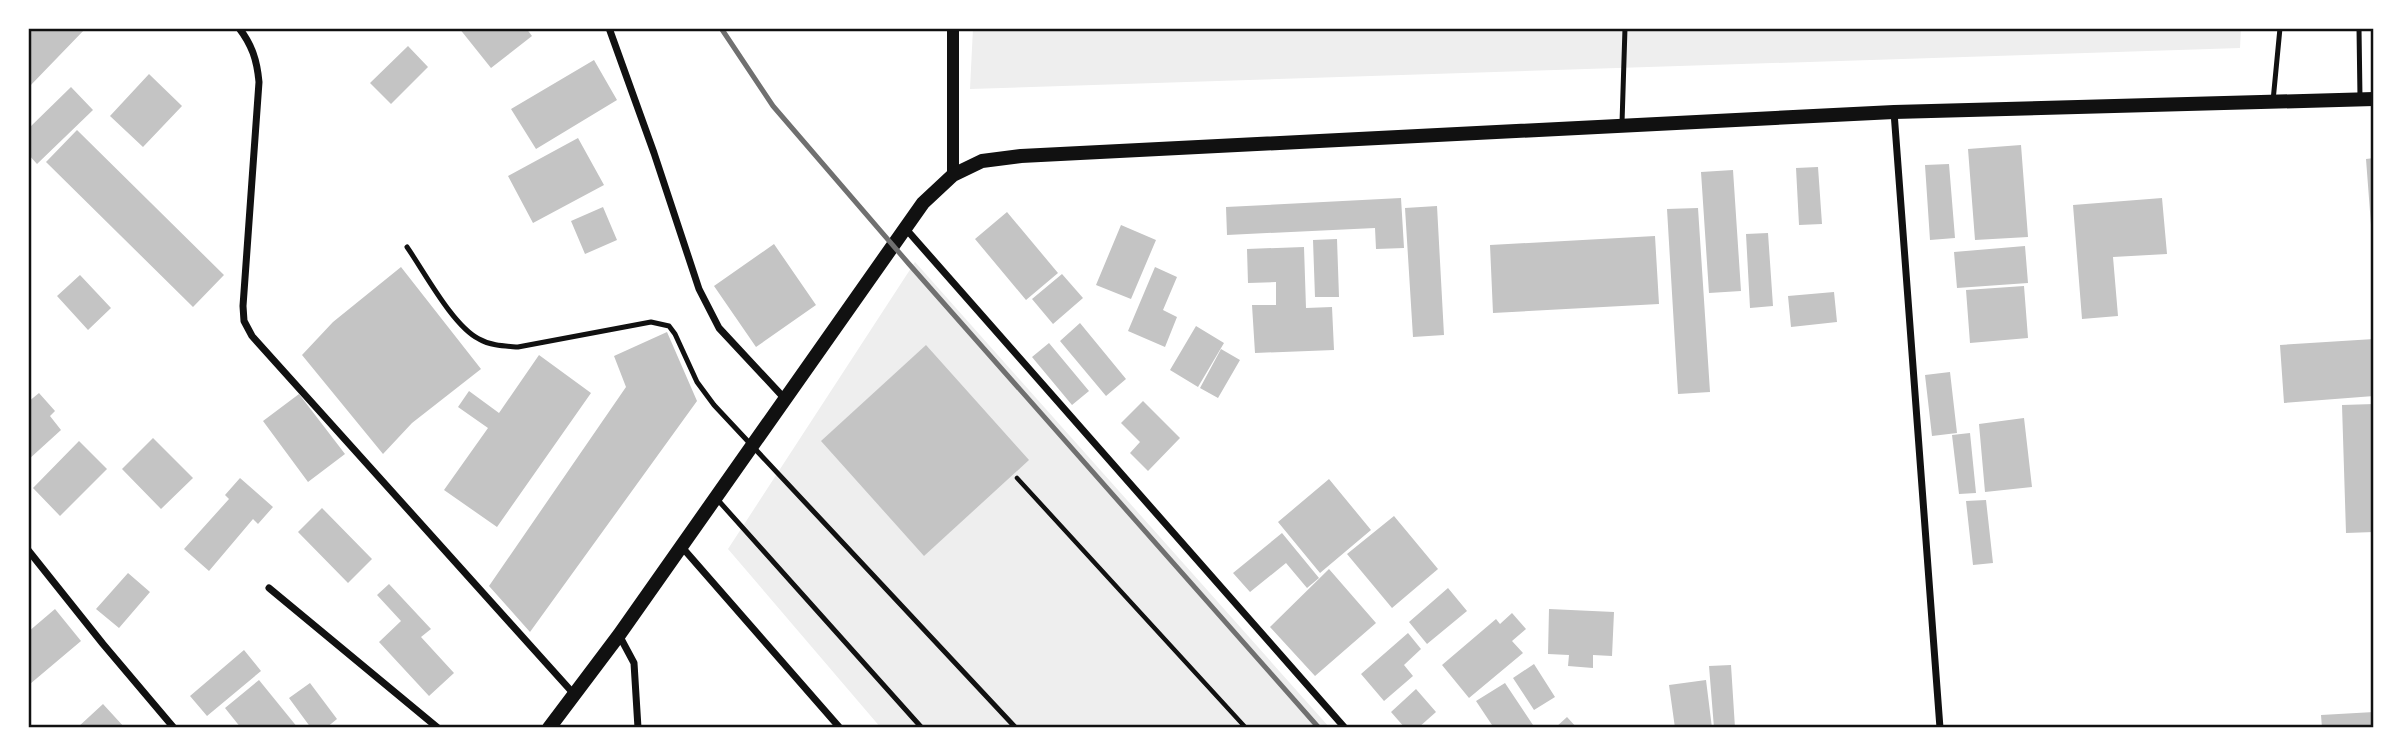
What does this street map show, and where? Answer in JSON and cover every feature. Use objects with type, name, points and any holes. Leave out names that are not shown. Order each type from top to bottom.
[{"type":"main road","points":[[549,728],[619,635],[923,203],[953,175],[982,162],[1021,156],[1894,112],[2367,99]]},
{"type":"street","points":[[239,28],[249,41],[257,60],[259,82],[244,321],[252,336],[573,693]]},
{"type":"street","points":[[609,28],[708,310],[719,328],[786,400]]},
{"type":"street","points":[[953,28],[953,175]]},
{"type":"street","points":[[1894,112],[1941,728]]},
{"type":"street","points":[[906,229],[1345,728]]},
{"type":"street","points":[[680,546],[840,728]]},
{"type":"street","points":[[28,550],[174,728]]},
{"type":"street","points":[[28,569],[37,562]]},
{"type":"street","points":[[270,589],[438,728]]},
{"type":"street","points":[[619,635],[634,663],[638,728]]},
{"type":"lane","points":[[1622,125],[1625,28]]},
{"type":"lane","points":[[2273,102],[2280,28]]},
{"type":"lane","points":[[2358,28],[2367,99]]},
{"type":"lane","points":[[407,247],[460,324],[479,339],[497,345],[518,347],[651,322],[669,326],[697,382],[715,405],[1016,728]]},
{"type":"lane","points":[[715,496],[922,728]]},
{"type":"path","points":[[1017,478],[1246,728]]},
{"type":"shaded area","points":[[973,28],[2241,28],[2240,48],[970,89]]},
{"type":"shaded area","points":[[915,262],[1330,728],[881,728],[728,549]]},
{"type":"building","points":[[28,28],[86,28],[28,88]]},
{"type":"building","points":[[459,28],[526,28],[532,36],[491,68]]},
{"type":"building","points":[[408,46],[428,67],[391,104],[370,83]]},
{"type":"building","points":[[594,60],[617,100],[536,149],[511,109]]},
{"type":"building","points":[[149,74],[182,106],[143,147],[110,116]]},
{"type":"building","points":[[71,87],[93,110],[37,164],[28,154],[28,129]]},
{"type":"building","points":[[77,130],[224,275],[193,307],[46,162]]},
{"type":"building","points":[[578,138],[604,185],[533,223],[508,176]]},
{"type":"building","points":[[2021,145],[2028,237],[1975,240],[1968,149]]},
{"type":"building","points":[[2374,158],[2374,238],[2372,238],[2366,159]]},
{"type":"building","points":[[1949,164],[1955,238],[1930,240],[1925,165]]},
{"type":"building","points":[[1818,167],[1822,224],[1799,225],[1796,168]]},
{"type":"building","points":[[1733,170],[1741,291],[1709,293],[1701,172]]},
{"type":"building","points":[[1401,198],[1404,248],[1376,249],[1375,228],[1227,235],[1226,207]]},
{"type":"building","points":[[2162,198],[2167,254],[2113,257],[2118,316],[2082,319],[2073,205]]},
{"type":"building","points":[[1437,206],[1444,335],[1413,337],[1405,208]]},
{"type":"building","points":[[603,207],[617,240],[585,254],[571,221]]},
{"type":"building","points":[[1698,208],[1710,392],[1678,394],[1667,209]]},
{"type":"building","points":[[1007,212],[1058,273],[1026,300],[975,239]]},
{"type":"building","points":[[1121,225],[1156,240],[1131,299],[1096,285]]},
{"type":"building","points":[[1768,233],[1773,306],[1750,308],[1746,234]]},
{"type":"building","points":[[1655,236],[1659,304],[1493,313],[1490,245]]},
{"type":"building","points":[[1337,239],[1339,297],[1315,297],[1313,240]]},
{"type":"building","points":[[774,244],[816,305],[756,347],[714,286]]},
{"type":"building","points":[[2025,246],[2028,283],[1957,288],[1954,252]]},
{"type":"building","points":[[1304,247],[1306,308],[1332,307],[1334,350],[1255,353],[1252,305],[1276,305],[1276,282],[1248,283],[1247,249]]},
{"type":"building","points":[[401,267],[481,369],[412,423],[383,454],[302,355],[333,322]]},
{"type":"building","points":[[1155,267],[1177,277],[1163,310],[1177,317],[1165,347],[1128,331]]},
{"type":"building","points":[[1062,274],[1083,298],[1053,324],[1032,299]]},
{"type":"building","points":[[80,275],[111,308],[88,330],[57,296]]},
{"type":"building","points":[[2024,286],[2028,338],[1970,343],[1966,290]]},
{"type":"building","points":[[1834,292],[1837,322],[1791,327],[1788,296]]},
{"type":"building","points":[[1080,323],[1126,379],[1106,396],[1060,341]]},
{"type":"building","points":[[1196,326],[1224,343],[1198,387],[1170,370]]},
{"type":"building","points":[[667,332],[697,401],[530,632],[489,586],[626,387],[614,356]]},
{"type":"building","points":[[2374,339],[2374,396],[2284,403],[2280,345]]},
{"type":"building","points":[[1049,343],[1089,391],[1072,405],[1032,357]]},
{"type":"building","points":[[926,345],[1029,460],[924,556],[821,441]]},
{"type":"building","points":[[1221,349],[1240,360],[1218,398],[1200,388]]},
{"type":"building","points":[[539,355],[591,393],[497,527],[444,490],[488,428],[458,407],[469,391],[499,413]]},
{"type":"building","points":[[1950,372],[1957,433],[1932,436],[1925,375]]},
{"type":"building","points":[[39,393],[55,411],[50,416],[61,430],[28,460],[28,402]]},
{"type":"building","points":[[299,394],[345,454],[308,482],[263,421]]},
{"type":"building","points":[[1143,401],[1180,438],[1148,471],[1130,453],[1140,442],[1121,423]]},
{"type":"building","points":[[2374,404],[2374,532],[2346,533],[2342,405]]},
{"type":"building","points":[[2024,418],[2032,487],[1985,492],[1979,424]]},
{"type":"building","points":[[1970,433],[1976,493],[1959,494],[1952,435]]},
{"type":"building","points":[[153,438],[193,478],[161,509],[122,469]]},
{"type":"building","points":[[79,441],[107,469],[60,516],[33,488]]},
{"type":"building","points":[[240,478],[273,507],[258,524],[253,519],[209,571],[184,549],[229,499],[225,495]]},
{"type":"building","points":[[1329,479],[1371,530],[1320,573],[1278,522]]},
{"type":"building","points":[[1986,500],[1993,563],[1973,565],[1966,501]]},
{"type":"building","points":[[322,508],[372,559],[348,583],[298,532]]},
{"type":"building","points":[[1394,516],[1438,569],[1392,608],[1347,554]]},
{"type":"building","points":[[1282,533],[1319,578],[1307,588],[1286,563],[1250,592],[1233,573]]},
{"type":"building","points":[[1329,569],[1376,623],[1315,676],[1270,627]]},
{"type":"building","points":[[128,573],[150,592],[119,628],[96,609]]},
{"type":"building","points":[[389,584],[431,629],[421,637],[454,673],[429,696],[379,642],[401,621],[377,595]]},
{"type":"building","points":[[1448,588],[1467,611],[1427,644],[1409,622]]},
{"type":"building","points":[[55,609],[81,641],[30,684],[28,632]]},
{"type":"building","points":[[1549,609],[1614,612],[1612,656],[1593,655],[1593,668],[1568,666],[1569,655],[1548,654]]},
{"type":"building","points":[[1512,613],[1526,629],[1512,641],[1523,653],[1469,698],[1442,665],[1496,619],[1500,624]]},
{"type":"building","points":[[1408,633],[1421,649],[1404,665],[1413,676],[1384,701],[1361,674]]},
{"type":"building","points":[[244,650],[261,671],[207,716],[190,696]]},
{"type":"building","points":[[1534,664],[1555,697],[1534,710],[1513,678]]},
{"type":"building","points":[[1731,665],[1735,728],[1714,728],[1709,666]]},
{"type":"building","points":[[259,680],[298,728],[241,728],[225,708]]},
{"type":"building","points":[[1706,680],[1712,728],[1675,728],[1669,685]]},
{"type":"building","points":[[310,683],[337,719],[326,728],[311,728],[289,698]]},
{"type":"building","points":[[1505,683],[1535,728],[1494,728],[1476,701]]},
{"type":"building","points":[[1416,689],[1436,712],[1418,728],[1405,728],[1391,712]]},
{"type":"building","points":[[103,704],[125,728],[77,728]]},
{"type":"building","points":[[2374,712],[2374,728],[2322,728],[2321,715]]},
{"type":"building","points":[[1567,717],[1577,728],[1555,728]]},
{"type":"railway","points":[[721,28],[773,106],[1319,728]]}]
